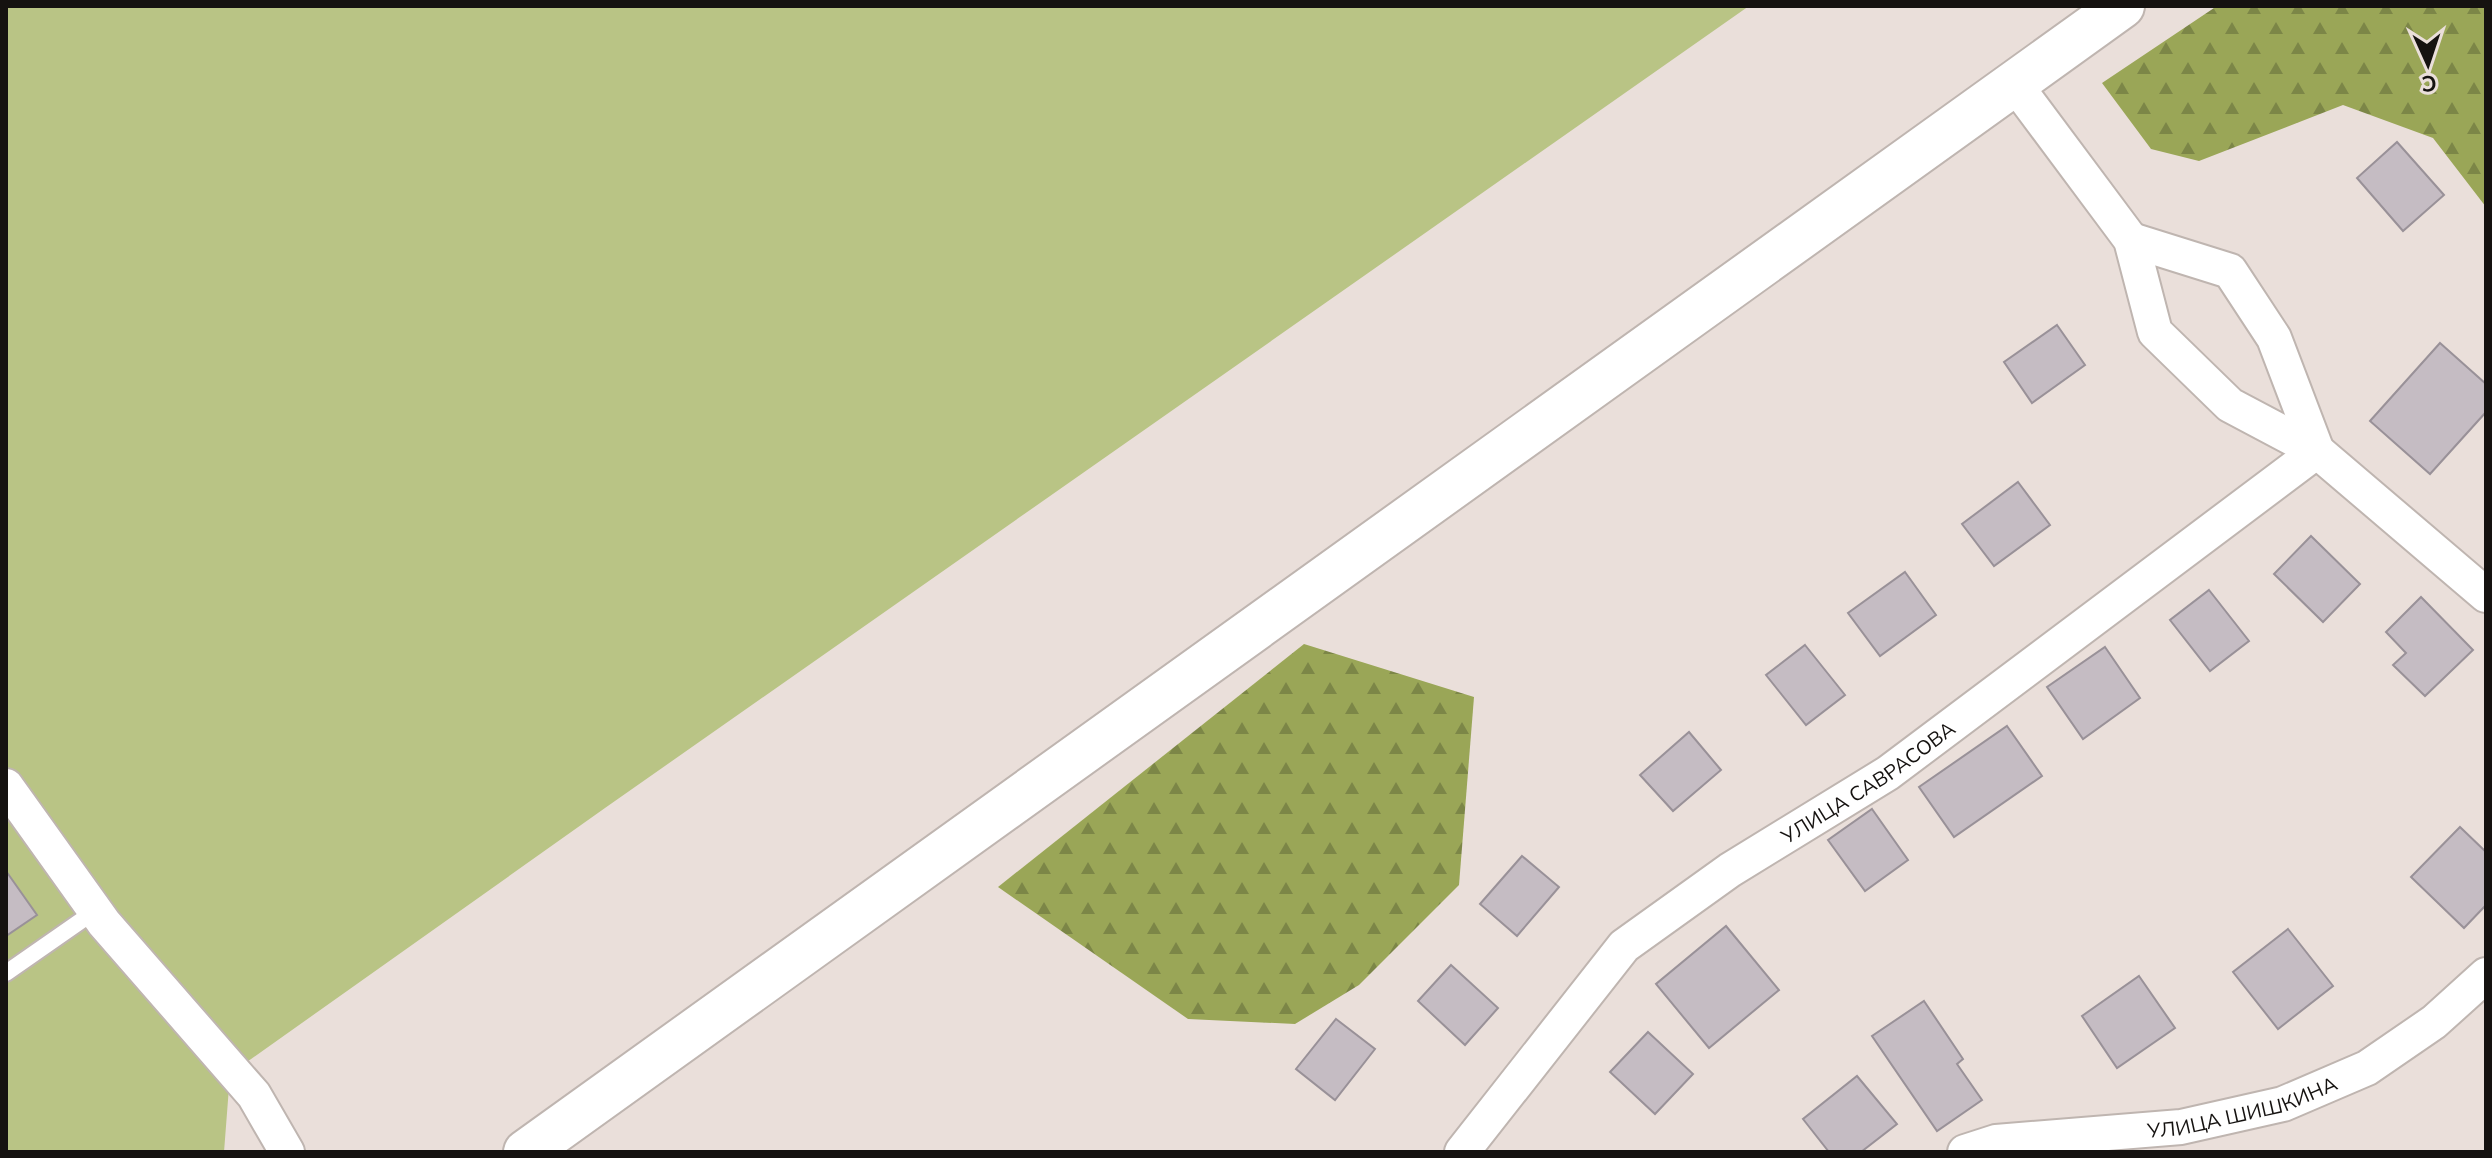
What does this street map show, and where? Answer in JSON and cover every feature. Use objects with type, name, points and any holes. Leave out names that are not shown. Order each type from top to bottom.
[{"type":"street","points":[[526,1152],[2122,6]]},
{"type":"street","points":[[2014,83],[2131,240],[2155,332],[2230,405],[2317,451],[2486,595]]},
{"type":"street","points":[[2131,240],[2230,271],[2274,338],[2317,451]]},
{"type":"street","name":"УЛИЦА САВРАСОВА","points":[[1462,1152],[1624,946],[1730,870],[1888,773],[2317,451]]},
{"type":"street","points":[[6,786],[95,911],[254,1095],[287,1152]]},
{"type":"street","name":"УЛИЦА ШИШКИНА","points":[[1965,1152],[1996,1142],[2181,1127],[2283,1104],[2367,1068],[2434,1022],[2486,975]]},
{"type":"lane","points":[[6,973],[95,911]]},
{"type":"green space","points":[[6,6],[1749,6],[230,1074],[224,1152],[6,1152]]},
{"type":"green space","points":[[2217,6],[2486,6],[2486,207],[2433,138],[2343,105],[2199,161],[2151,149],[2102,83]]},
{"type":"green space","points":[[1304,644],[1474,697],[1459,885],[1359,985],[1295,1024],[1188,1019],[998,887]]},
{"type":"building","points":[[2397,142],[2444,195],[2403,231],[2357,178]]},
{"type":"building","points":[[2057,325],[2085,365],[2032,403],[2004,362]]},
{"type":"building","points":[[2440,343],[2486,384],[2486,412],[2430,474],[2370,421]]},
{"type":"building","points":[[2018,482],[2050,525],[1994,566],[1962,524]]},
{"type":"building","points":[[2311,536],[2360,584],[2323,622],[2274,574]]},
{"type":"building","points":[[1905,572],[1936,615],[1880,656],[1848,613]]},
{"type":"building","points":[[2209,590],[2249,641],[2210,671],[2170,620]]},
{"type":"building","points":[[2421,597],[2473,650],[2425,696],[2393,665],[2406,653],[2386,632]]},
{"type":"building","points":[[1805,645],[1845,695],[1806,725],[1766,675]]},
{"type":"building","points":[[2105,647],[2140,698],[2083,739],[2047,687]]},
{"type":"building","points":[[2007,726],[2042,776],[1954,837],[1919,787]]},
{"type":"building","points":[[1689,732],[1721,770],[1673,811],[1640,775]]},
{"type":"building","points":[[1872,809],[1908,860],[1865,891],[1828,840]]},
{"type":"building","points":[[2460,827],[2486,852],[2486,905],[2464,928],[2411,877]]},
{"type":"building","points":[[1522,856],[1559,887],[1517,936],[1480,904]]},
{"type":"building","points":[[6,871],[37,915],[6,936]]},
{"type":"building","points":[[1726,926],[1779,990],[1709,1048],[1656,984]]},
{"type":"building","points":[[2288,929],[2333,986],[2278,1029],[2233,972]]},
{"type":"building","points":[[1451,965],[1498,1008],[1465,1045],[1418,1001]]},
{"type":"building","points":[[2139,976],[2175,1028],[2117,1068],[2082,1016]]},
{"type":"building","points":[[1924,1001],[1963,1059],[1957,1064],[1982,1100],[1937,1131],[1872,1036]]},
{"type":"building","points":[[1336,1019],[1375,1049],[1335,1100],[1296,1069]]},
{"type":"building","points":[[1648,1032],[1693,1074],[1655,1114],[1610,1072]]},
{"type":"building","points":[[1857,1076],[1897,1124],[1861,1152],[1829,1152],[1803,1119]]}]
